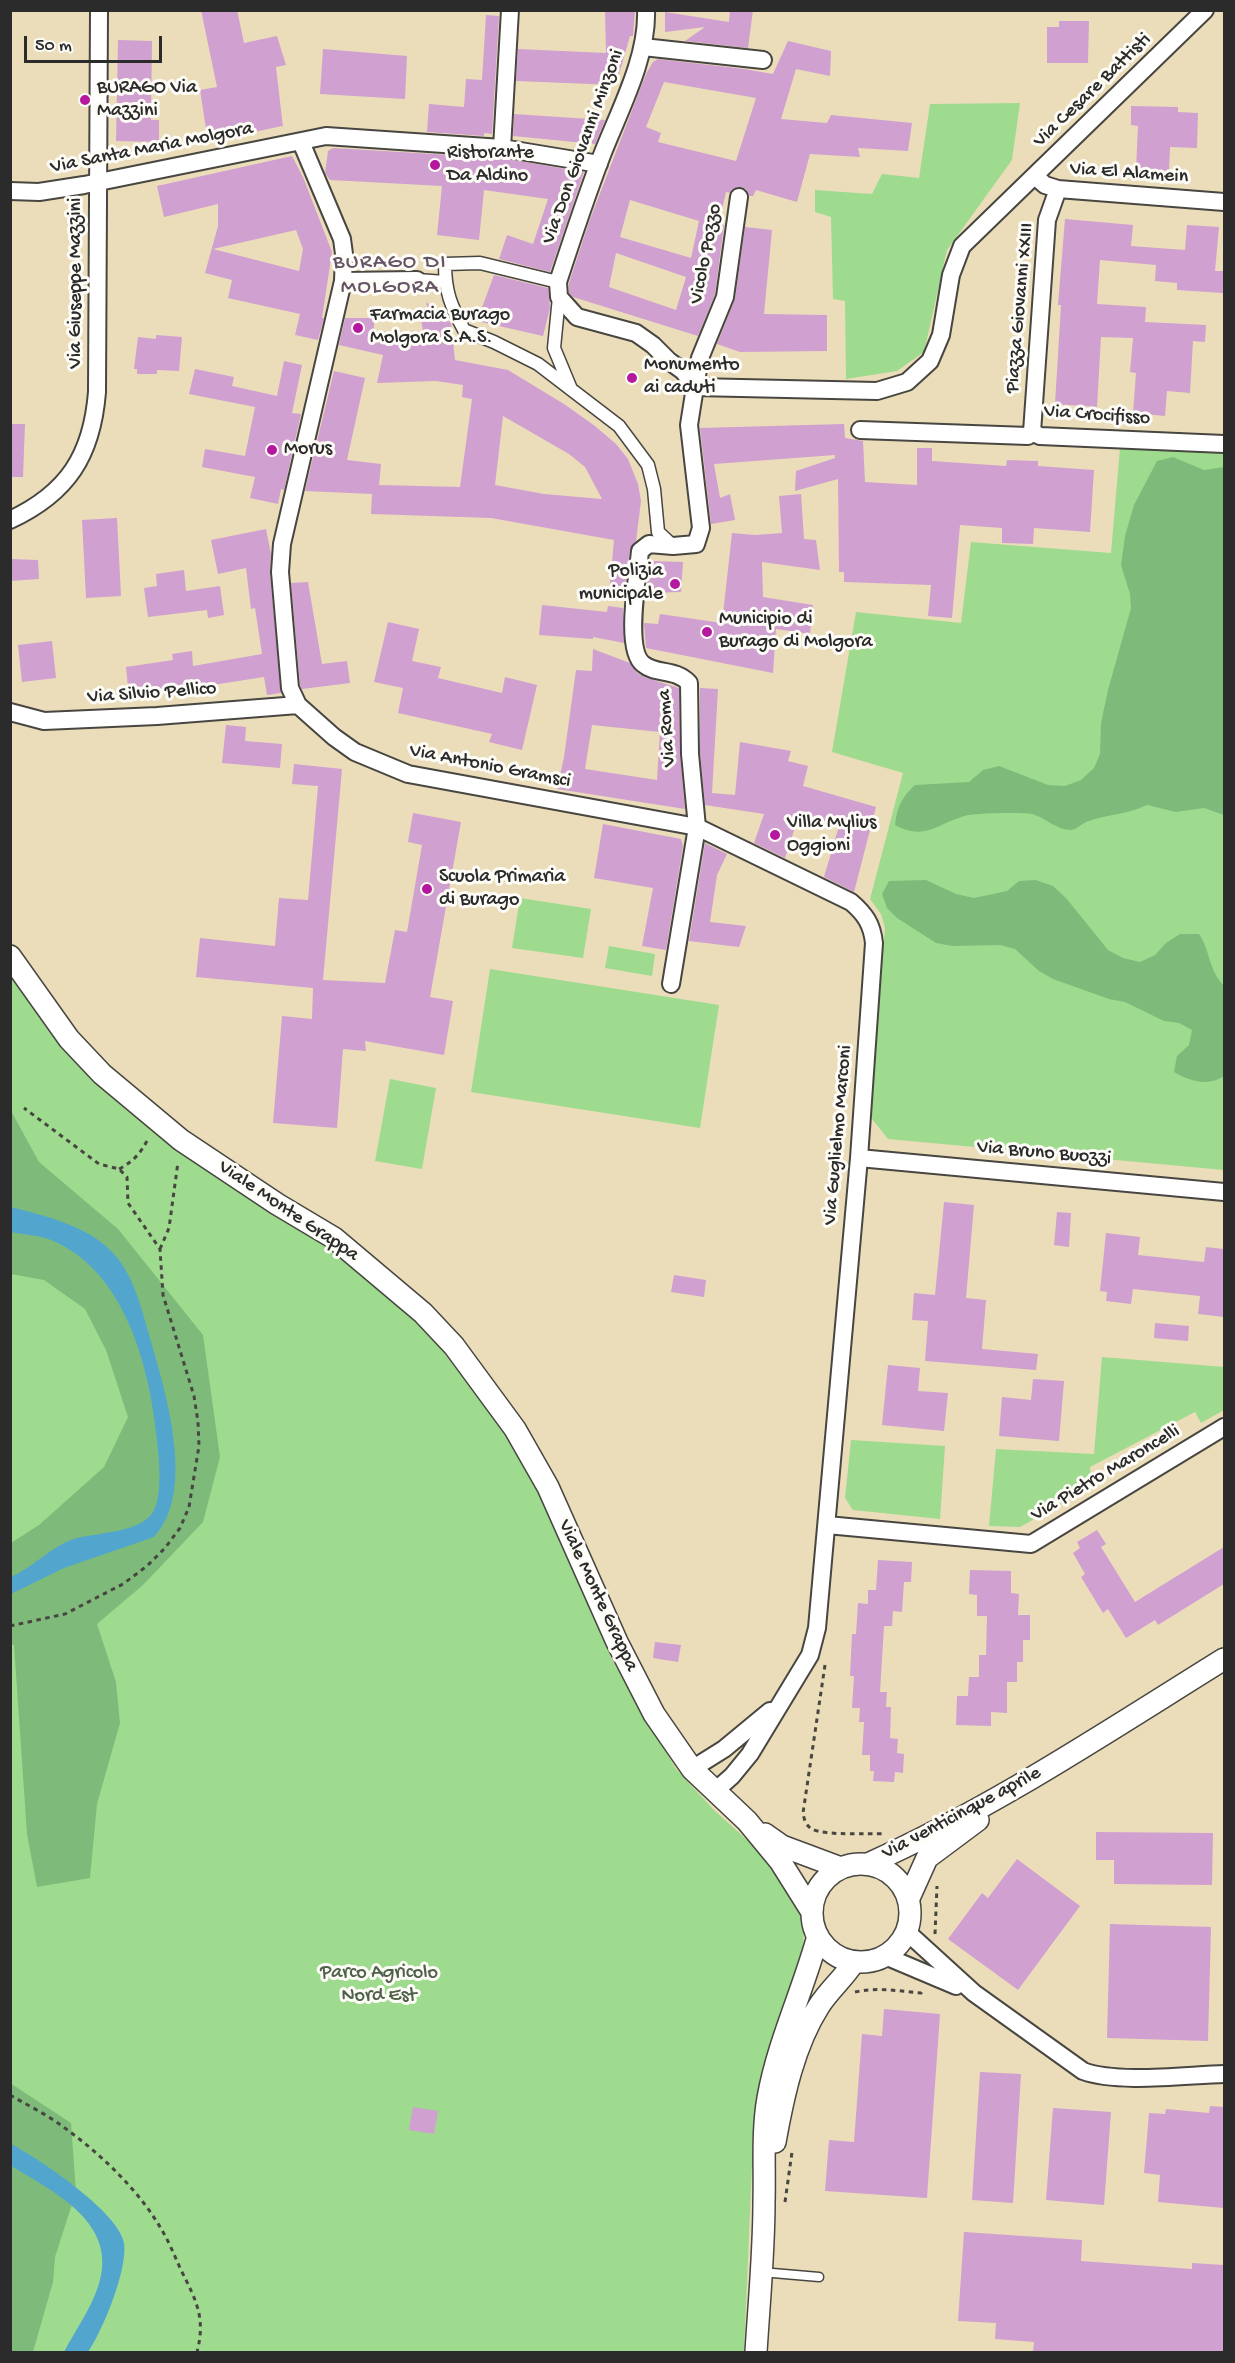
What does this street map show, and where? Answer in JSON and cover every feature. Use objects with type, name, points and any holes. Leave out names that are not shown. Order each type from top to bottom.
[{"type":"street","name":"Via Giuseppe Mazzini","points":[[10,520],[31,510],[51,496],[75,468],[93,425],[97,392],[99,10]]},
{"type":"street","points":[[502,148],[510,10]]},
{"type":"street","name":"Via Don Giovanni Minzoni","points":[[559,289],[598,164],[643,47],[646,10]]},
{"type":"street","name":"Via Cesare Battisti","points":[[695,387],[877,391],[907,382],[930,361],[942,335],[951,275],[962,246],[1205,10]]},
{"type":"street","points":[[643,47],[763,60]]},
{"type":"street","name":"Via Santa Maria Molgora","points":[[10,191],[39,192],[98,182],[326,136],[502,148],[598,164]]},
{"type":"street","points":[[298,705],[290,688],[282,612],[280,572],[282,544],[343,281],[344,254],[342,239],[301,142]]},
{"type":"street","name":"Via El Alamein","points":[[1035,176],[1045,185],[1058,189],[1224,202]]},
{"type":"street","name":"Piazza Giovanni XXIII","points":[[1032,432],[1047,220],[1058,189]]},
{"type":"street","name":"Vicolo Pozzo","points":[[673,546],[696,544],[701,528],[689,425],[700,358],[724,297],[739,197]]},
{"type":"street","points":[[673,546],[657,532],[654,489],[648,465],[619,426],[538,364],[464,330],[449,303],[445,282],[445,264],[480,263],[559,289],[577,317],[636,333],[683,370],[695,387]]},
{"type":"street","points":[[343,281],[445,282]]},
{"type":"street","points":[[559,289],[554,348],[571,390]]},
{"type":"street","name":"Via Crocifisso","points":[[860,430],[1028,436],[1032,432],[1040,436],[1224,444]]},
{"type":"street","name":"Via Roma","points":[[673,546],[649,544],[640,551],[633,639],[637,655],[644,665],[681,675],[689,683],[690,754],[697,827]]},
{"type":"street","name":"Via Silvio Pellico","points":[[10,712],[44,721],[157,716],[298,705]]},
{"type":"street","name":"Via Antonio Gramsci","points":[[298,705],[355,752],[408,774],[697,827]]},
{"type":"street","points":[[671,984],[697,827]]},
{"type":"street","name":"Via Guglielmo Marconi","points":[[697,827],[850,902],[864,913],[872,926],[874,943],[859,1158],[818,1628],[810,1655],[750,1754],[732,1776],[715,1791]]},
{"type":"street","name":"Viale Monte Grappa","points":[[10,956],[69,1039],[102,1074],[181,1140],[277,1204],[334,1238],[423,1313],[454,1346],[515,1429],[548,1487],[617,1642],[646,1700],[692,1769],[747,1821],[780,1861],[812,1912]]},
{"type":"street","name":"Via Bruno Buozzi","points":[[859,1158],[1224,1192]]},
{"type":"street","name":"Via Pietro Maroncelli","points":[[826,1525],[1031,1544],[1224,1427]]},
{"type":"street","name":"Via venticinque aprile","points":[[868,1863],[919,1841],[1055,1763],[1224,1659]]},
{"type":"street","name":"Via Guglielmo Marconi","points":[[692,1769],[724,1749],[782,1700]]},
{"type":"street","name":"Via venticinque aprile","points":[[909,1898],[927,1858],[1055,1763]]},
{"type":"street","name":"Viale Monte Grappa","points":[[747,1821],[782,1846],[841,1868]]},
{"type":"street","points":[[854,1863],[868,1863],[886,1869],[900,1881],[909,1898],[911,1921],[898,1946],[885,1956],[870,1962],[854,1962],[833,1953],[818,1936],[813,1924],[813,1902],[820,1885],[826,1878],[854,1863]]},
{"type":"street","points":[[907,1932],[974,1993],[1070,2063],[1095,2076],[1117,2078],[1224,2074]]},
{"type":"street","points":[[756,2352],[764,2202],[764,2141],[768,2100],[777,2060],[818,1936]]},
{"type":"street","points":[[885,1956],[974,1993]]},
{"type":"street","points":[[764,2202],[777,2133],[798,2052],[820,2004],[854,1962]]},
{"type":"lane","points":[[760,2272],[819,2277]]},
{"type":"path","points":[[24,1108],[99,1164],[118,1169],[127,1177],[128,1203],[160,1249]]},
{"type":"path","points":[[118,1169],[132,1162],[141,1152],[150,1135],[149,1114]]},
{"type":"path","points":[[10,1626],[65,1614],[123,1584],[147,1566],[165,1548],[180,1528],[184,1518],[195,1474],[199,1446],[198,1422],[194,1396],[163,1295],[160,1249],[169,1228],[181,1140]]},
{"type":"path","points":[[10,2095],[62,2126],[128,2184],[146,2206],[163,2231],[196,2302],[201,2318],[202,2334],[197,2352]]},
{"type":"green space","points":[[1020,103],[1012,160],[947,250],[924,352],[897,371],[846,379],[845,301],[833,299],[831,217],[815,212],[815,190],[872,194],[882,174],[919,178],[930,104]]},
{"type":"green space","points":[[1120,448],[1224,452],[1224,1170],[888,1139],[868,1114],[885,928],[881,914],[870,899],[903,773],[832,752],[856,612],[961,623],[971,542],[1111,553]]},
{"type":"green space","points":[[1173,457],[1204,470],[1224,467],[1224,815],[1204,808],[1176,812],[1147,805],[1132,811],[1094,819],[1070,830],[1060,828],[1032,814],[1019,813],[968,815],[932,829],[915,832],[895,825],[901,803],[915,785],[969,782],[983,770],[999,766],[1048,785],[1065,786],[1081,780],[1094,768],[1100,754],[1101,723],[1108,690],[1131,608],[1130,594],[1121,565],[1125,536],[1134,505],[1157,461]]},
{"type":"green space","points":[[926,880],[956,894],[974,898],[1007,891],[1019,881],[1036,880],[1053,886],[1066,898],[1108,950],[1123,958],[1140,962],[1155,955],[1166,943],[1180,934],[1199,934],[1212,967],[1224,986],[1224,1076],[1212,1081],[1199,1082],[1174,1072],[1177,1056],[1189,1045],[1192,1030],[1179,1023],[1164,1021],[1125,1002],[1109,999],[1053,979],[1039,971],[1015,949],[1000,945],[952,946],[936,943],[897,918],[887,908],[882,894],[889,881]]},
{"type":"green space","points":[[520,898],[591,909],[583,958],[512,948]]},
{"type":"green space","points":[[609,946],[655,954],[652,976],[605,968]]},
{"type":"green space","points":[[490,969],[719,1005],[700,1128],[471,1092]]},
{"type":"green space","name":"Parco Agricolo Nord Est","points":[[11,973],[81,1065],[125,1109],[210,1171],[290,1219],[377,1284],[445,1347],[491,1404],[532,1476],[588,1600],[611,1658],[676,1769],[713,1809],[779,1869],[800,1901],[804,1924],[803,1960],[761,2079],[752,2166],[744,2352],[11,2352]]},
{"type":"green space","points":[[390,1079],[436,1088],[422,1169],[375,1161]]},
{"type":"green space","points":[[10,1109],[39,1162],[118,1229],[203,1335],[220,1457],[203,1522],[143,1585],[97,1624],[116,1682],[120,1723],[97,1804],[90,1878],[37,1887],[27,1834],[14,1645],[11,1644],[11,1543],[39,1525],[104,1467],[128,1417],[106,1350],[85,1309],[44,1280],[11,1274]]},
{"type":"green space","points":[[1102,1357],[1224,1367],[1224,1410],[1201,1423],[1195,1412],[1090,1467],[1092,1487],[1020,1527],[989,1526],[996,1449],[1094,1454]]},
{"type":"green space","points":[[851,1440],[945,1446],[940,1519],[853,1510],[845,1498]]},
{"type":"green space","points":[[10,2083],[71,2123],[76,2192],[55,2257],[53,2282],[33,2352],[11,2352]]},
{"type":"water","points":[[11,1207],[52,1218],[80,1229],[104,1244],[127,1272],[140,1305],[163,1385],[174,1440],[176,1468],[174,1494],[167,1517],[154,1537],[64,1568],[11,1594],[11,1577],[68,1541],[129,1528],[147,1519],[156,1505],[160,1477],[148,1383],[129,1324],[115,1297],[98,1274],[77,1254],[51,1240],[11,1232]]},
{"type":"water","points":[[11,2144],[76,2187],[108,2216],[119,2230],[124,2243],[122,2268],[113,2299],[101,2329],[88,2352],[64,2352],[95,2296],[102,2265],[100,2245],[92,2228],[80,2213],[47,2187],[11,2166]]},
{"type":"building","points":[[201,10],[237,10],[244,43],[277,36],[286,65],[276,67],[283,127],[208,142],[200,90],[217,87]]},
{"type":"building","points":[[605,10],[635,10],[633,36],[630,36],[616,85],[516,81],[518,49],[606,53]]},
{"type":"building","points":[[730,10],[753,10],[748,48],[685,41],[705,27],[665,32],[665,12],[729,22]]},
{"type":"building","points":[[486,15],[499,16],[492,134],[484,133],[484,136],[427,132],[429,104],[464,107],[466,79],[482,80]]},
{"type":"building","points":[[1059,21],[1089,21],[1088,63],[1047,63],[1047,27],[1059,27]]},
{"type":"building","points":[[118,40],[152,41],[151,120],[159,120],[159,142],[116,141]]},
{"type":"building","points":[[788,41],[831,51],[830,76],[796,69],[781,119],[827,123],[831,115],[912,123],[908,151],[858,148],[860,157],[810,154],[797,202],[756,190],[753,196],[749,196],[746,189],[740,187],[730,193],[726,192],[719,224],[724,225],[715,294],[698,336],[573,297],[569,293],[569,283],[589,222],[646,74],[653,62],[658,59],[773,74]],"holes":[[[664,82],[756,98],[736,161],[658,142],[661,133],[646,127]],[[630,200],[699,221],[691,258],[620,237]],[[616,253],[686,277],[676,310],[609,287]]]},
{"type":"building","points":[[323,49],[407,56],[405,99],[320,94]]},
{"type":"building","points":[[1131,106],[1178,107],[1178,112],[1198,113],[1197,148],[1170,147],[1169,171],[1136,170],[1138,126],[1131,125]]},
{"type":"building","points":[[514,114],[605,120],[595,144],[513,136]]},
{"type":"building","points":[[333,148],[501,158],[584,172],[550,272],[499,259],[507,235],[533,244],[548,199],[484,190],[479,240],[437,235],[442,186],[330,180],[325,173],[328,151]]},
{"type":"building","points":[[292,156],[303,177],[332,252],[322,318],[324,318],[318,340],[295,335],[300,314],[228,298],[232,280],[205,273],[218,226],[218,204],[164,217],[157,186]],"holes":[[[296,230],[303,249],[299,271],[213,249]]]},
{"type":"building","points":[[1065,219],[1133,225],[1131,246],[1185,250],[1187,225],[1219,227],[1215,271],[1224,271],[1223,293],[1177,290],[1177,283],[1155,281],[1156,265],[1100,260],[1097,304],[1146,307],[1145,322],[1206,325],[1205,342],[1193,341],[1190,393],[1167,391],[1165,416],[1133,413],[1136,373],[1130,372],[1133,338],[1101,337],[1097,407],[1055,404],[1061,305],[1058,305]]},
{"type":"building","points":[[745,227],[772,230],[764,314],[827,315],[827,351],[740,352],[717,344],[735,299]]},
{"type":"building","points":[[494,275],[548,288],[550,308],[543,336],[477,321]]},
{"type":"building","points":[[426,302],[451,323],[455,360],[508,370],[595,426],[616,444],[628,459],[638,484],[641,501],[636,541],[630,550],[624,594],[609,594],[614,540],[491,518],[371,514],[372,494],[305,491],[334,371],[365,378],[347,460],[381,464],[379,485],[460,487],[472,399],[462,397],[463,385],[436,381],[377,383],[383,355],[339,345],[345,318],[374,318],[374,332],[423,331],[421,319],[430,318]],"holes":[[[503,416],[569,454],[585,467],[602,499],[544,494],[495,485]]]},
{"type":"building","points":[[156,335],[182,337],[179,371],[157,370],[157,374],[137,374],[137,369],[134,369],[138,337],[156,339]]},
{"type":"building","points":[[284,361],[302,365],[292,413],[301,414],[284,490],[281,489],[278,504],[250,498],[255,477],[202,467],[205,449],[245,456],[255,407],[189,394],[195,369],[234,377],[232,386],[277,396]]},
{"type":"building","points":[[10,424],[25,424],[23,477],[10,477]]},
{"type":"building","points":[[844,424],[845,438],[863,441],[865,482],[917,485],[917,448],[932,448],[932,461],[1006,466],[1007,460],[1038,461],[1038,466],[1094,470],[1090,532],[1034,528],[1033,544],[1002,543],[1002,528],[960,525],[952,618],[928,616],[931,585],[844,582],[844,572],[839,572],[838,479],[795,491],[796,471],[835,458],[835,455],[714,464],[720,498],[730,494],[735,520],[711,524],[700,428]]},
{"type":"building","name":"Municipio di Burago di Molgora","points":[[801,494],[804,539],[816,540],[820,570],[762,562],[763,597],[813,605],[810,634],[776,629],[773,673],[646,648],[644,623],[658,624],[660,614],[722,623],[732,533],[755,535],[782,533],[779,496]]},
{"type":"building","points":[[117,518],[121,596],[86,598],[82,520]]},
{"type":"building","points":[[266,529],[271,554],[270,573],[281,693],[267,695],[264,677],[129,698],[126,667],[173,660],[172,654],[192,651],[193,666],[262,654],[255,608],[251,609],[246,568],[218,574],[211,540]]},
{"type":"building","points":[[10,559],[38,560],[39,579],[10,581]]},
{"type":"building","points":[[650,561],[683,562],[681,592],[646,593]]},
{"type":"building","points":[[184,570],[186,591],[220,586],[224,615],[208,618],[207,610],[148,617],[144,588],[157,586],[156,574]]},
{"type":"building","points":[[308,582],[322,664],[347,661],[350,683],[302,689],[300,685],[291,583]]},
{"type":"building","points":[[542,605],[607,612],[608,606],[623,608],[624,643],[593,637],[593,639],[539,635]]},
{"type":"building","points":[[388,622],[419,629],[412,661],[441,667],[438,678],[502,693],[505,677],[537,685],[522,750],[489,742],[492,734],[398,713],[403,688],[374,682]]},
{"type":"building","points":[[52,641],[56,678],[22,682],[18,645]]},
{"type":"building","points":[[593,649],[630,663],[637,673],[644,677],[679,688],[680,754],[685,809],[557,789],[564,757],[576,670],[592,671]],"holes":[[[592,725],[660,732],[657,780],[585,769]]]},
{"type":"building","points":[[700,688],[718,689],[712,793],[735,795],[740,742],[791,751],[788,761],[808,766],[803,786],[876,807],[854,892],[824,877],[839,826],[800,812],[785,858],[754,843],[764,814],[705,805],[700,753]]},
{"type":"building","points":[[226,725],[246,727],[245,741],[282,744],[280,768],[222,763]]},
{"type":"building","points":[[294,764],[342,769],[323,980],[385,983],[395,930],[407,932],[422,845],[408,842],[413,813],[461,822],[430,997],[453,1001],[444,1055],[365,1041],[366,1051],[343,1049],[337,1128],[273,1123],[282,1016],[312,1019],[313,988],[196,977],[200,938],[275,946],[279,898],[308,900],[318,786],[292,784]]},
{"type":"building","points":[[603,824],[681,839],[683,846],[666,950],[642,946],[653,888],[594,878]]},
{"type":"building","points":[[705,843],[727,854],[717,875],[710,922],[746,926],[739,947],[689,941]]},
{"type":"building","points":[[944,1202],[974,1205],[966,1298],[986,1300],[982,1349],[1038,1354],[1036,1370],[925,1361],[928,1321],[912,1320],[914,1293],[935,1295]]},
{"type":"building","points":[[1057,1212],[1071,1213],[1069,1247],[1054,1245]]},
{"type":"building","points":[[1106,1233],[1140,1237],[1138,1255],[1204,1262],[1206,1247],[1224,1249],[1224,1317],[1198,1314],[1200,1296],[1133,1289],[1131,1304],[1106,1301],[1107,1292],[1100,1291]]},
{"type":"building","points":[[674,1275],[706,1280],[704,1297],[671,1292]]},
{"type":"building","points":[[1155,1323],[1189,1326],[1188,1341],[1154,1338]]},
{"type":"building","points":[[888,1365],[920,1368],[918,1391],[948,1393],[944,1431],[882,1425]]},
{"type":"building","points":[[1033,1379],[1064,1381],[1059,1441],[999,1436],[1002,1397],[1031,1400]]},
{"type":"building","points":[[1097,1530],[1106,1544],[1101,1547],[1135,1602],[1224,1547],[1224,1584],[1158,1625],[1155,1620],[1126,1638],[1108,1609],[1103,1613],[1081,1577],[1085,1574],[1073,1553],[1080,1548],[1077,1542]]},
{"type":"building","points":[[878,1560],[912,1562],[911,1582],[904,1582],[902,1612],[893,1611],[892,1626],[884,1626],[880,1692],[887,1692],[886,1707],[891,1707],[890,1738],[898,1739],[897,1753],[904,1754],[903,1773],[895,1772],[894,1782],[873,1781],[874,1771],[870,1771],[870,1755],[862,1755],[864,1722],[859,1722],[860,1708],[852,1708],[854,1676],[850,1676],[852,1634],[856,1634],[858,1603],[868,1604],[868,1590],[876,1590]]},
{"type":"building","points":[[970,1570],[1011,1571],[1011,1593],[1019,1594],[1018,1615],[1030,1615],[1030,1640],[1023,1640],[1023,1662],[1017,1662],[1017,1682],[1007,1682],[1007,1713],[991,1712],[991,1726],[956,1725],[957,1696],[968,1696],[969,1677],[979,1677],[979,1655],[986,1655],[987,1616],[977,1616],[977,1595],[969,1594]]},
{"type":"building","points":[[655,1642],[681,1645],[678,1662],[653,1658]]},
{"type":"building","points":[[1096,1832],[1213,1833],[1212,1885],[1114,1884],[1114,1860],[1096,1860]]},
{"type":"building","points":[[1017,1859],[1080,1906],[1018,1990],[948,1939],[982,1893],[988,1898]]},
{"type":"building","points":[[1110,1924],[1211,1927],[1208,2041],[1107,2038]]},
{"type":"building","points":[[884,2009],[940,2014],[927,2198],[825,2191],[829,2140],[854,2142],[862,2034],[882,2036]]},
{"type":"building","points":[[980,2072],[1021,2074],[1013,2203],[972,2200]]},
{"type":"building","points":[[1210,2106],[1224,2107],[1224,2208],[1158,2202],[1160,2175],[1144,2173],[1149,2113],[1165,2114],[1166,2109],[1209,2113]]},
{"type":"building","points":[[413,2107],[438,2111],[434,2134],[409,2130]]},
{"type":"building","points":[[1053,2108],[1111,2112],[1104,2205],[1046,2200]]},
{"type":"building","points":[[964,2232],[1082,2240],[1081,2261],[1192,2269],[1192,2263],[1224,2265],[1224,2352],[1033,2352],[1034,2342],[995,2339],[996,2323],[958,2321]]},
{"type":"place","name":"BURAGO Via Mazzini","points":[[85,100]]},
{"type":"place","name":"Ristorante Da Aldino","points":[[435,165]]},
{"type":"place","name":"Farmacia Burago Molgora S.A.S.","points":[[358,328]]},
{"type":"place","name":"Monumento ai caduti","points":[[632,378]]},
{"type":"place","name":"Morus","points":[[272,450]]},
{"type":"place","name":"Polizia municipale","points":[[675,584]]},
{"type":"place","name":"Municipio di Burago di Molgora","points":[[707,632]]},
{"type":"place","name":"Villa Mylius Oggioni","points":[[775,835]]},
{"type":"place","name":"Scuola Primaria di Burago","points":[[427,889]]},
{"type":"district","name":"BURAGO DI MOLGORA","points":[[390,276]]}]
